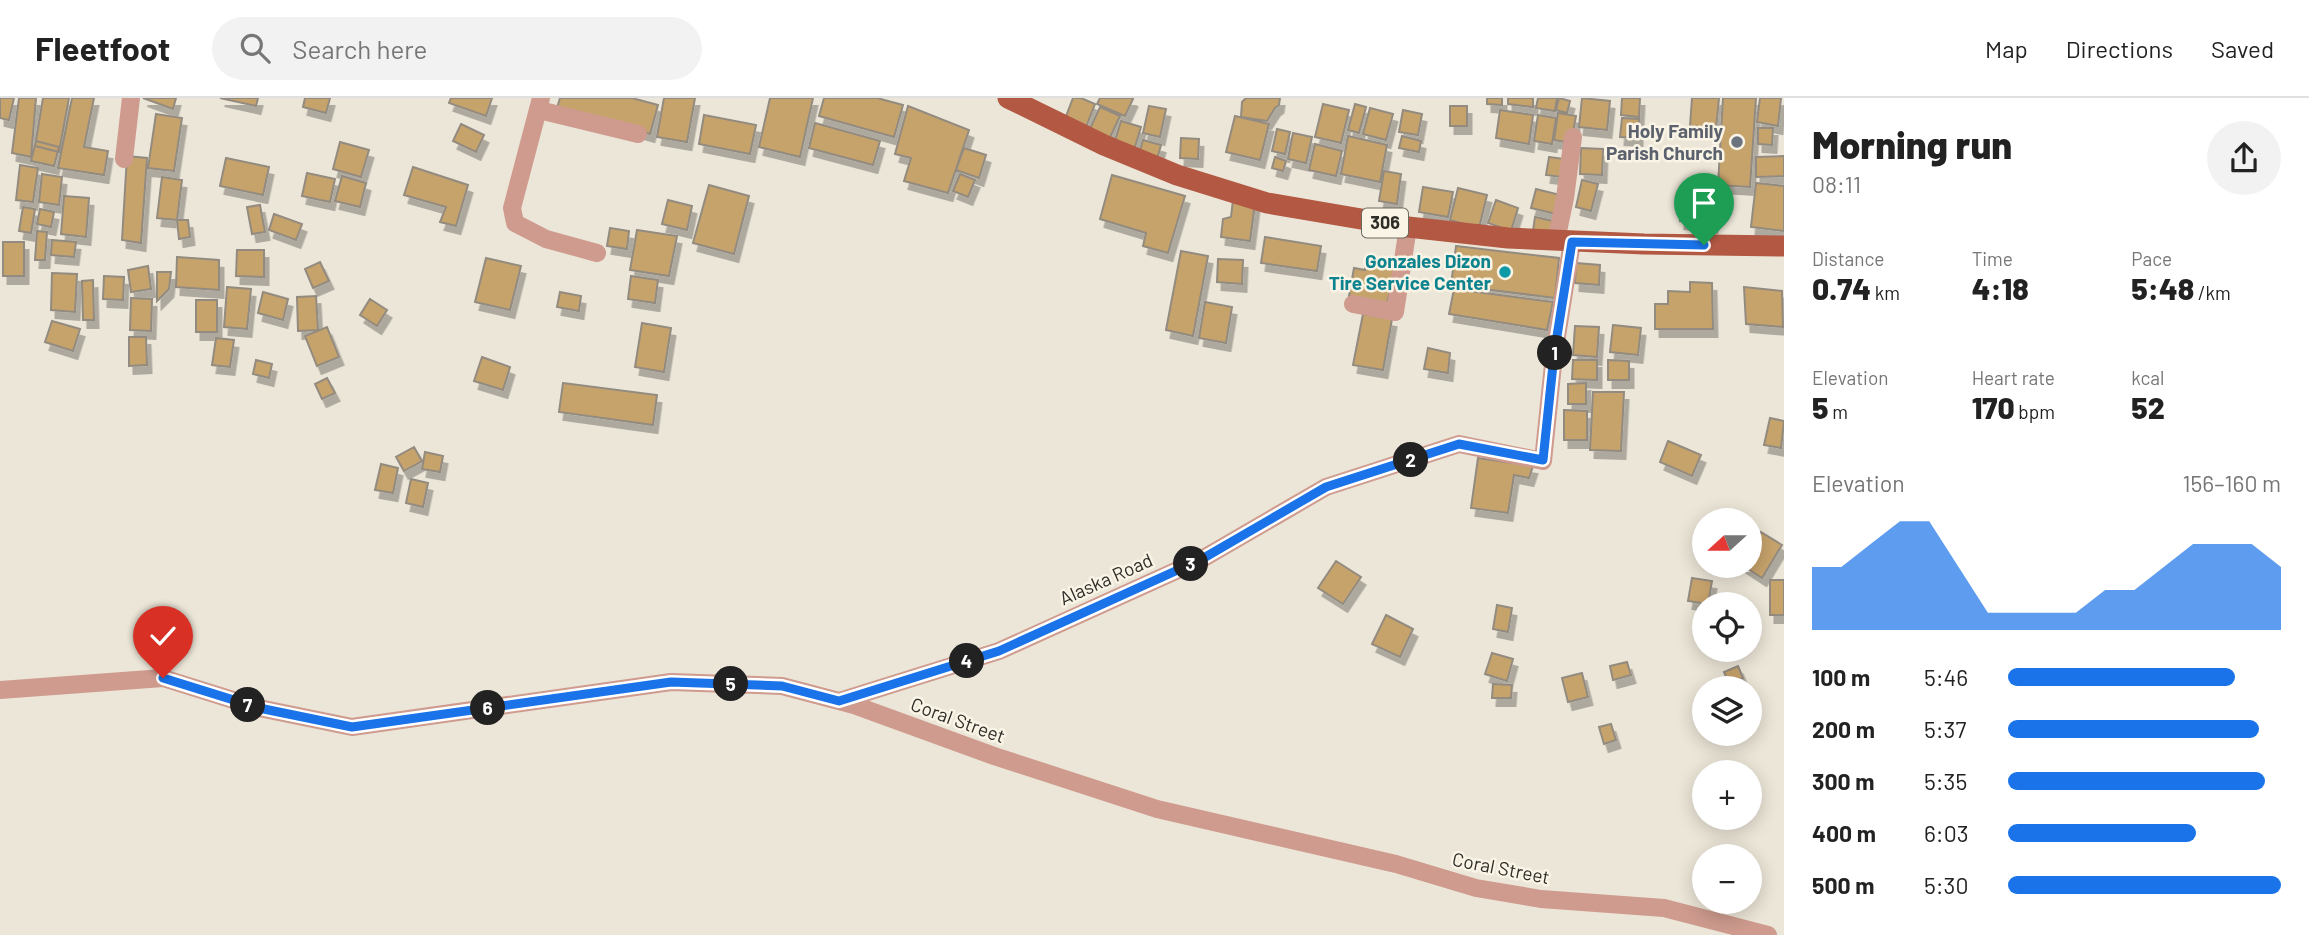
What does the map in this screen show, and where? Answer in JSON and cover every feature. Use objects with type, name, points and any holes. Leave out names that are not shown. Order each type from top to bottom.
[{"type":"main road","name":"306","points":[[1008,98],[1104,145],[1177,174],[1267,202],[1408,227],[1564,242],[1784,246]]},
{"type":"street","points":[[124,159],[131,98]]},
{"type":"street","points":[[597,253],[547,239],[515,223],[512,208],[540,104],[638,134]]},
{"type":"street","points":[[1564,242],[1565,198],[1573,137]]},
{"type":"street","points":[[1353,304],[1395,312],[1408,227]]},
{"type":"street","name":"Alaska Road","points":[[839,701],[999,651],[1202,559],[1326,487],[1459,444],[1543,460],[1564,242]]},
{"type":"street","name":"Coral Street","points":[[0,690],[163,678],[259,708],[352,727],[671,682],[782,686],[839,701],[1157,809],[1396,864],[1476,888],[1541,899],[1664,908],[1768,935]]},
{"type":"building","points":[[0,98],[14,98],[9,120],[0,118]]},
{"type":"building","points":[[19,98],[36,98],[31,157],[12,153]]},
{"type":"building","points":[[43,98],[69,98],[59,152],[35,146]]},
{"type":"building","points":[[72,98],[94,98],[84,147],[108,151],[104,175],[58,168]]},
{"type":"building","points":[[143,98],[176,98],[173,109]]},
{"type":"building","points":[[220,98],[258,98],[256,106]]},
{"type":"building","points":[[305,98],[330,98],[326,113],[303,107]]},
{"type":"building","points":[[451,98],[492,98],[486,116],[449,103]]},
{"type":"building","points":[[560,98],[632,98],[658,105],[650,134],[557,108]]},
{"type":"building","points":[[664,98],[695,98],[687,142],[657,137]]},
{"type":"building","points":[[770,98],[813,98],[800,157],[759,147]]},
{"type":"building","points":[[824,98],[877,98],[903,105],[894,137],[819,116]]},
{"type":"building","points":[[1073,98],[1081,98],[1095,104],[1086,127],[1065,119]]},
{"type":"building","points":[[1100,98],[1133,99],[1125,116],[1097,104]]},
{"type":"building","points":[[1246,98],[1280,98],[1279,105],[1267,121],[1241,117],[1242,102]]},
{"type":"building","points":[[1487,98],[1502,98],[1502,105],[1487,104]]},
{"type":"building","points":[[1508,98],[1533,98],[1533,107],[1508,104]]},
{"type":"building","points":[[1538,98],[1557,98],[1555,111],[1536,108]]},
{"type":"building","points":[[1559,98],[1570,101],[1567,113],[1556,110]]},
{"type":"building","points":[[1582,98],[1610,101],[1607,130],[1579,127]]},
{"type":"building","points":[[1622,98],[1640,98],[1639,117],[1621,115]]},
{"type":"building","points":[[1692,98],[1719,98],[1716,129],[1690,126]]},
{"type":"building","name":"Holy Family Parish Church","points":[[1723,98],[1756,98],[1750,187],[1718,185]]},
{"type":"building","points":[[1760,98],[1781,98],[1778,126],[1757,122]]},
{"type":"building","points":[[1323,104],[1349,110],[1341,143],[1315,137]]},
{"type":"building","points":[[1355,104],[1366,107],[1359,133],[1348,130]]},
{"type":"building","points":[[908,106],[969,130],[948,193],[904,181],[911,158],[895,154]]},
{"type":"building","points":[[1149,106],[1166,109],[1160,137],[1143,133]]},
{"type":"building","points":[[1450,106],[1467,106],[1467,126],[1450,126]]},
{"type":"building","points":[[1100,107],[1120,116],[1107,144],[1087,135]]},
{"type":"building","points":[[1370,108],[1393,114],[1386,140],[1363,134]]},
{"type":"building","points":[[1403,110],[1422,114],[1418,135],[1399,132]]},
{"type":"building","points":[[1500,110],[1533,115],[1529,144],[1496,138]]},
{"type":"building","points":[[1558,113],[1576,116],[1571,143],[1554,140]]},
{"type":"building","points":[[156,114],[182,118],[174,171],[148,168]]},
{"type":"building","points":[[704,115],[756,125],[750,154],[699,144]]},
{"type":"building","points":[[1538,115],[1556,118],[1552,144],[1534,141]]},
{"type":"building","points":[[1235,116],[1269,124],[1260,160],[1226,152]]},
{"type":"building","points":[[1622,118],[1639,119],[1638,138],[1620,137]]},
{"type":"building","points":[[1121,121],[1141,127],[1134,150],[1114,144]]},
{"type":"building","points":[[815,123],[880,141],[873,165],[809,148]]},
{"type":"building","points":[[461,124],[484,135],[476,152],[453,141]]},
{"type":"building","points":[[1758,128],[1773,128],[1772,145],[1758,144]]},
{"type":"building","points":[[1277,129],[1290,132],[1285,154],[1272,151]]},
{"type":"building","points":[[1293,133],[1312,137],[1306,163],[1288,159]]},
{"type":"building","points":[[1348,136],[1387,145],[1380,182],[1341,174]]},
{"type":"building","points":[[1402,136],[1421,141],[1419,152],[1399,148]]},
{"type":"building","points":[[1181,138],[1199,139],[1198,159],[1180,158]]},
{"type":"building","points":[[1143,140],[1161,145],[1156,163],[1138,157]]},
{"type":"building","points":[[36,141],[59,147],[54,166],[31,161]]},
{"type":"building","points":[[340,142],[369,150],[361,177],[333,169]]},
{"type":"building","points":[[1315,144],[1342,151],[1336,176],[1309,170]]},
{"type":"building","points":[[964,148],[986,155],[979,178],[956,170]]},
{"type":"building","points":[[1581,148],[1603,149],[1602,175],[1580,174]]},
{"type":"building","points":[[127,156],[147,158],[141,243],[122,240]]},
{"type":"building","points":[[1784,156],[1784,176],[1756,177],[1756,157]]},
{"type":"building","points":[[1275,157],[1286,161],[1283,171],[1272,168]]},
{"type":"building","points":[[1549,157],[1565,159],[1562,177],[1546,175]]},
{"type":"building","points":[[226,158],[269,167],[263,195],[220,186]]},
{"type":"building","points":[[20,165],[38,168],[33,202],[16,200]]},
{"type":"building","points":[[413,167],[468,185],[456,226],[440,222],[446,207],[404,195]]},
{"type":"building","points":[[1384,171],[1401,174],[1397,204],[1379,201]]},
{"type":"building","points":[[307,173],[335,179],[330,202],[302,196]]},
{"type":"building","points":[[42,174],[62,177],[59,205],[39,202]]},
{"type":"building","points":[[960,174],[975,180],[968,197],[953,191]]},
{"type":"building","points":[[1112,175],[1185,196],[1168,253],[1143,246],[1146,233],[1100,219]]},
{"type":"building","points":[[342,176],[366,183],[360,207],[335,201]]},
{"type":"building","points":[[162,177],[182,180],[177,220],[157,218]]},
{"type":"building","points":[[1582,180],[1598,184],[1591,211],[1576,207]]},
{"type":"building","points":[[1756,183],[1784,186],[1784,231],[1751,227]]},
{"type":"building","points":[[709,185],[749,196],[734,254],[693,243]]},
{"type":"building","points":[[1423,187],[1453,192],[1448,217],[1419,212]]},
{"type":"building","points":[[1458,188],[1487,195],[1479,228],[1450,220]]},
{"type":"building","points":[[1536,189],[1564,196],[1560,215],[1531,208]]},
{"type":"building","points":[[64,196],[89,198],[86,237],[61,234]]},
{"type":"building","points":[[668,200],[692,206],[687,230],[662,224]]},
{"type":"building","points":[[1233,200],[1255,203],[1250,241],[1221,237],[1223,219],[1231,217]]},
{"type":"building","points":[[1496,200],[1518,208],[1511,231],[1488,223]]},
{"type":"building","points":[[1681,201],[1715,205],[1713,225],[1680,221]]},
{"type":"building","points":[[260,205],[265,232],[252,234],[247,207]]},
{"type":"building","points":[[23,207],[35,209],[31,233],[19,231]]},
{"type":"building","points":[[40,209],[54,212],[51,227],[37,224]]},
{"type":"building","points":[[274,214],[302,224],[296,240],[269,230]]},
{"type":"building","points":[[1535,217],[1553,221],[1550,234],[1533,231]]},
{"type":"building","points":[[177,220],[188,220],[190,237],[179,239]]},
{"type":"building","points":[[610,228],[629,231],[627,249],[607,246]]},
{"type":"building","points":[[637,230],[677,236],[669,276],[630,270]]},
{"type":"building","points":[[37,231],[47,232],[45,260],[35,260]]},
{"type":"building","points":[[1265,237],[1321,246],[1317,271],[1261,263]]},
{"type":"building","points":[[52,240],[76,242],[74,257],[51,255]]},
{"type":"building","points":[[3,242],[24,242],[24,276],[3,276]]},
{"type":"building","name":"Gonzales Dizon Tire Service Center","points":[[1456,246],[1559,258],[1555,298],[1451,285]]},
{"type":"building","points":[[237,250],[264,250],[264,277],[236,276]]},
{"type":"building","points":[[1181,251],[1208,256],[1193,336],[1166,330]]},
{"type":"building","points":[[177,257],[219,260],[219,290],[176,287]]},
{"type":"building","points":[[486,258],[521,266],[510,310],[475,302]]},
{"type":"building","points":[[1218,259],[1243,260],[1242,284],[1217,282]]},
{"type":"building","points":[[320,262],[329,281],[313,288],[305,269]]},
{"type":"building","points":[[1366,263],[1395,269],[1387,304],[1349,296],[1354,268],[1365,270]]},
{"type":"building","points":[[1576,263],[1600,265],[1599,285],[1575,283]]},
{"type":"building","points":[[148,266],[151,289],[131,292],[128,270]]},
{"type":"building","points":[[157,272],[171,272],[169,289],[157,301]]},
{"type":"building","points":[[52,273],[77,274],[75,312],[51,310]]},
{"type":"building","points":[[104,276],[124,277],[123,300],[103,299]]},
{"type":"building","points":[[631,276],[658,280],[655,303],[628,299]]},
{"type":"building","points":[[93,280],[94,320],[83,320],[82,281]]},
{"type":"building","points":[[1690,282],[1712,283],[1713,329],[1655,329],[1655,304],[1668,304],[1668,291],[1690,292]]},
{"type":"building","points":[[227,287],[251,289],[247,329],[224,327]]},
{"type":"building","points":[[1744,287],[1782,291],[1783,327],[1746,324]]},
{"type":"building","points":[[1454,289],[1553,302],[1547,330],[1449,314]]},
{"type":"building","points":[[263,292],[288,299],[283,320],[258,313]]},
{"type":"building","points":[[560,292],[581,296],[579,311],[557,307]]},
{"type":"building","points":[[316,296],[318,330],[298,331],[297,297]]},
{"type":"building","points":[[131,298],[152,299],[151,331],[130,330]]},
{"type":"building","points":[[370,299],[387,310],[377,326],[360,315]]},
{"type":"building","points":[[196,300],[217,300],[217,332],[196,332]]},
{"type":"building","points":[[1205,302],[1232,307],[1226,343],[1199,338]]},
{"type":"building","points":[[1363,314],[1392,319],[1383,370],[1353,365]]},
{"type":"building","points":[[52,321],[80,329],[73,351],[45,342]]},
{"type":"building","points":[[642,323],[671,328],[664,372],[635,367]]},
{"type":"building","points":[[1613,325],[1641,328],[1638,355],[1610,352]]},
{"type":"building","points":[[1575,326],[1599,327],[1597,357],[1573,355]]},
{"type":"building","points":[[327,327],[339,357],[317,366],[305,336]]},
{"type":"building","points":[[129,337],[146,337],[147,365],[129,366]]},
{"type":"building","points":[[216,338],[234,340],[230,367],[212,365]]},
{"type":"building","points":[[1428,348],[1450,353],[1448,373],[1424,369]]},
{"type":"building","points":[[482,357],[510,367],[503,390],[474,381]]},
{"type":"building","points":[[256,360],[272,364],[269,378],[253,374]]},
{"type":"building","points":[[1573,360],[1597,360],[1597,380],[1572,379]]},
{"type":"building","points":[[1608,360],[1629,361],[1629,380],[1608,380]]},
{"type":"building","points":[[327,378],[335,393],[322,399],[315,384]]},
{"type":"building","points":[[563,383],[657,395],[653,425],[559,412]]},
{"type":"building","points":[[1586,383],[1586,404],[1568,404],[1568,384]]},
{"type":"building","points":[[1593,392],[1624,392],[1621,451],[1590,450]]},
{"type":"building","points":[[1564,410],[1587,411],[1587,440],[1564,440]]},
{"type":"building","points":[[1770,418],[1784,421],[1781,448],[1764,445]]},
{"type":"building","points":[[1668,441],[1701,455],[1692,476],[1660,462]]},
{"type":"building","points":[[414,447],[422,461],[404,471],[396,457]]},
{"type":"building","points":[[425,452],[443,456],[440,472],[422,469]]},
{"type":"building","points":[[1478,458],[1533,466],[1529,478],[1514,475],[1508,513],[1471,508]]},
{"type":"building","points":[[381,464],[398,468],[393,493],[375,490]]},
{"type":"building","points":[[411,479],[428,483],[423,507],[406,503]]},
{"type":"building","points":[[1762,533],[1782,545],[1762,578]]},
{"type":"building","points":[[1336,561],[1361,577],[1343,604],[1318,588]]},
{"type":"building","points":[[1692,578],[1712,581],[1710,592],[1692,592],[1692,602],[1688,601]]},
{"type":"building","points":[[1770,580],[1784,580],[1784,615],[1770,615]]},
{"type":"building","points":[[1497,605],[1512,608],[1508,632],[1493,629]]},
{"type":"building","points":[[1386,615],[1413,629],[1400,657],[1372,644]]},
{"type":"building","points":[[1492,653],[1513,659],[1507,681],[1485,674]]},
{"type":"building","points":[[1627,662],[1631,675],[1613,680],[1610,666]]},
{"type":"building","points":[[1738,666],[1742,676],[1726,676],[1724,672]]},
{"type":"building","points":[[1582,673],[1588,697],[1568,702],[1562,678]]},
{"type":"building","points":[[1493,684],[1512,685],[1511,698],[1492,698]]},
{"type":"building","points":[[1611,724],[1616,740],[1604,744],[1599,727]]},
{"type":"place","name":"Holy Family Parish Church","points":[[1737,142]]},
{"type":"place","name":"Gonzales Dizon Tire Service Center","points":[[1505,272]]},
{"type":"route","points":[[163,678],[259,708],[352,727],[671,682],[782,686],[839,701],[999,651],[1202,559],[1326,487],[1459,444],[1543,460],[1551,406],[1554,355],[1572,242],[1704,245]]}]
